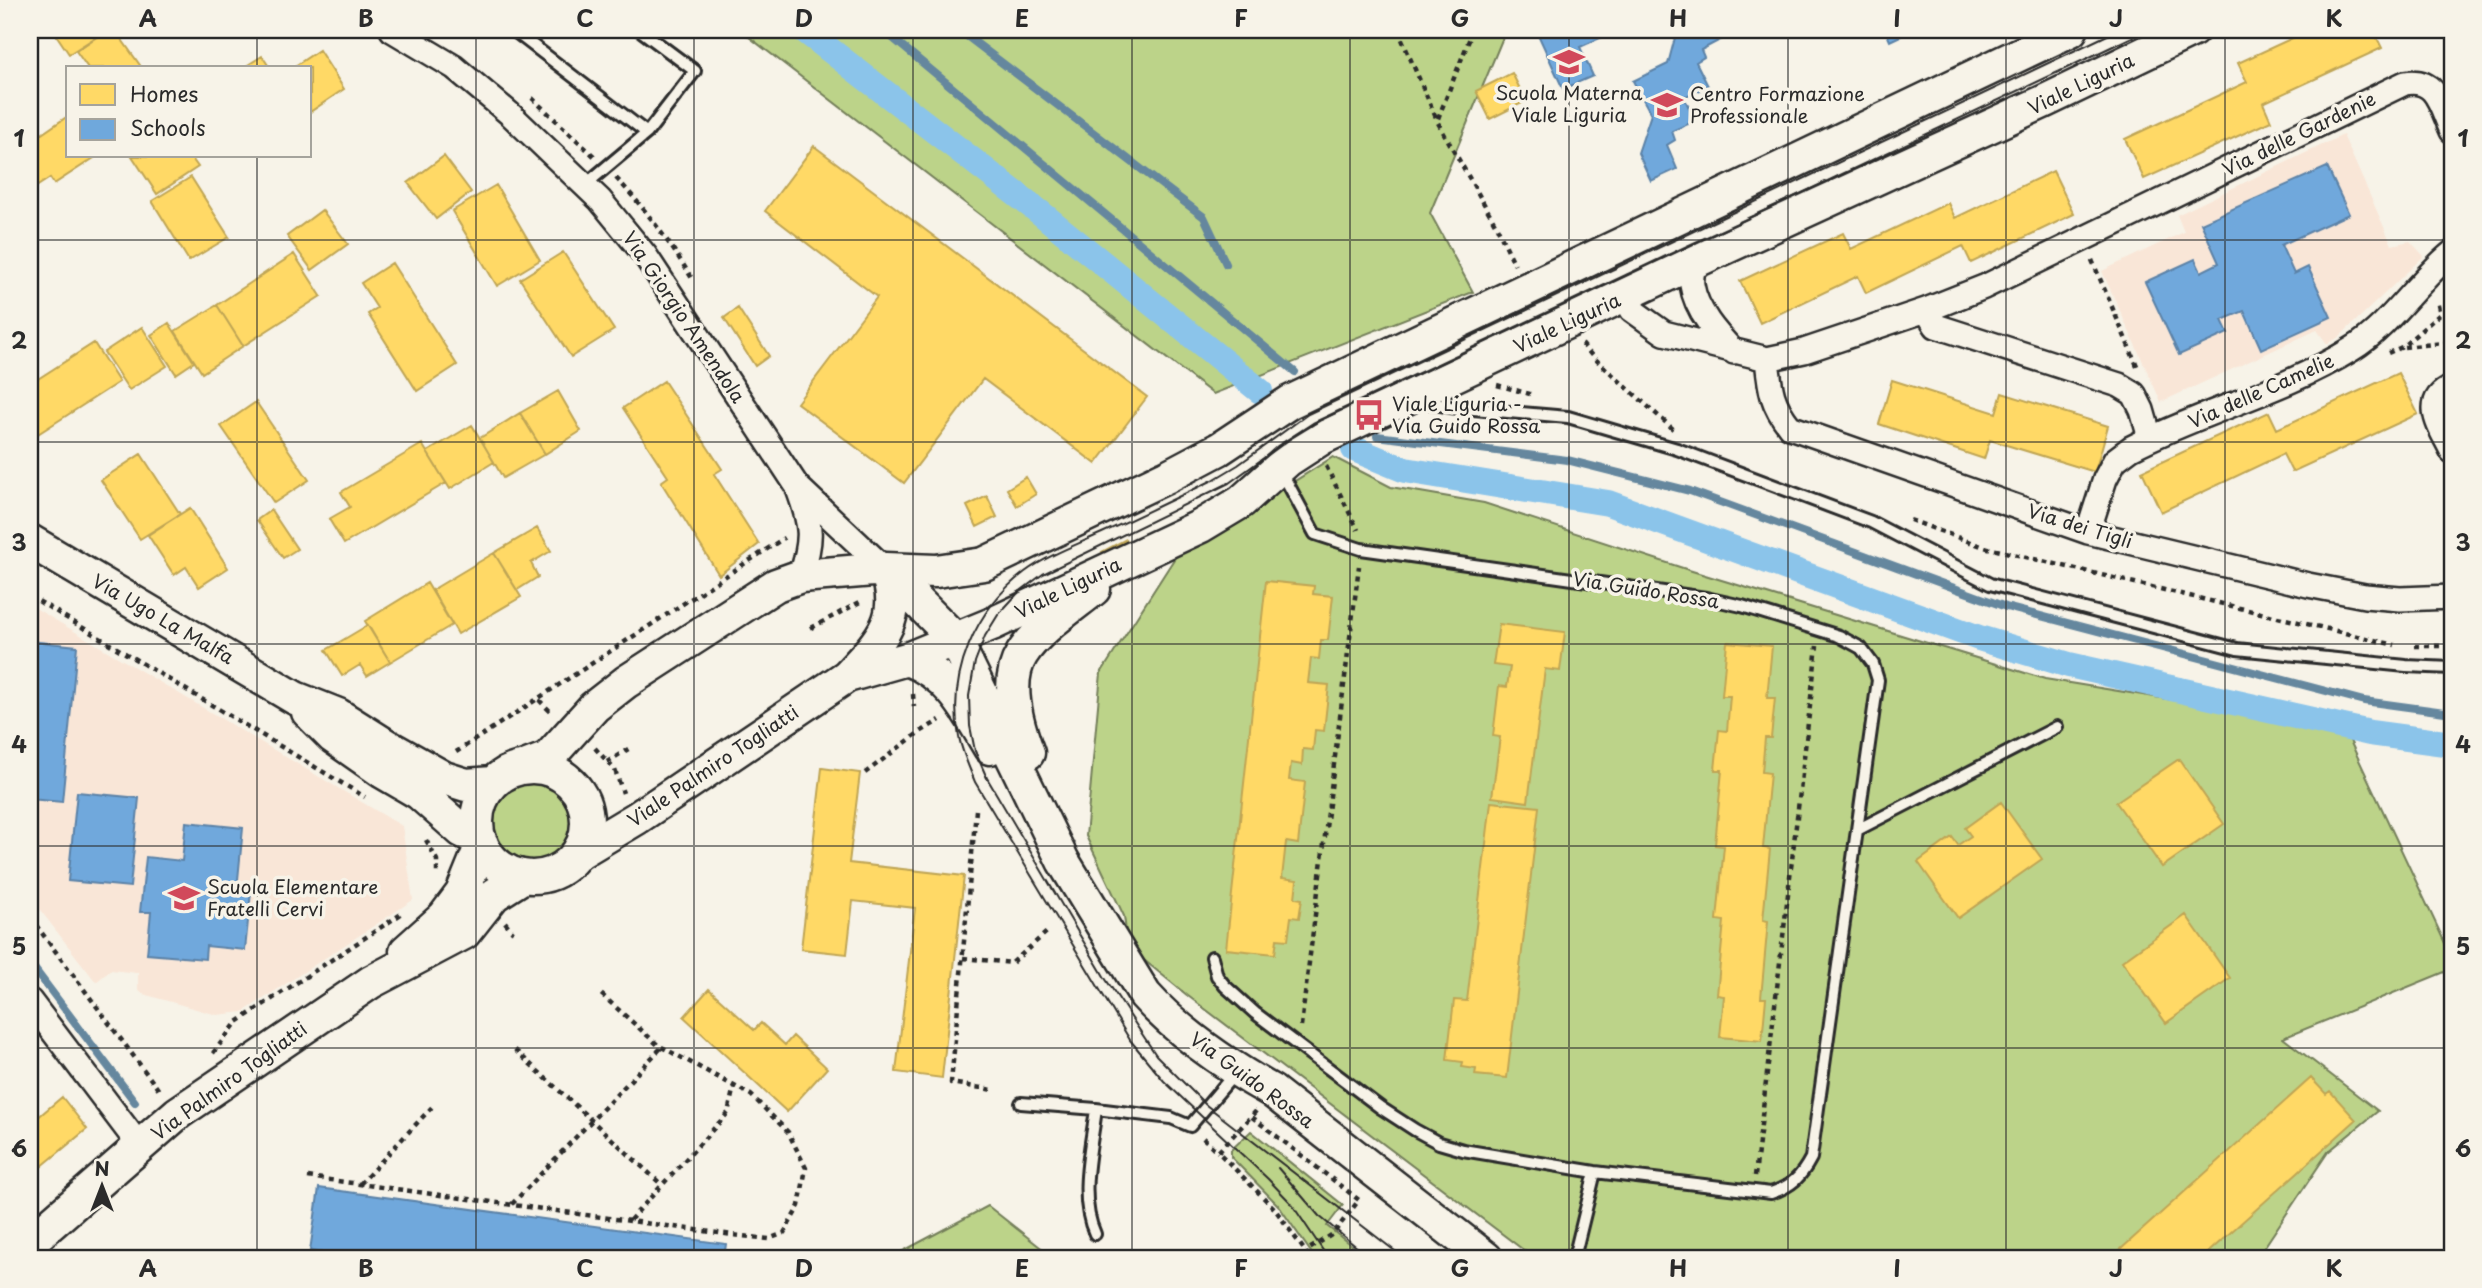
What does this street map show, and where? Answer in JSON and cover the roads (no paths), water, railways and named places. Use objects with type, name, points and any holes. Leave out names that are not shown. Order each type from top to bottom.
[{"type":"main road","points":[[524,876],[507,870],[493,860],[481,842],[478,812],[483,797],[493,783],[506,773],[548,758],[594,706],[647,667],[776,585],[801,576],[885,569],[936,571],[984,564],[1219,449],[1290,402],[2071,30]]},
{"type":"main road","name":"Viale Liguria","points":[[907,659],[992,624],[1201,526],[1229,510],[1279,467],[1322,438],[2193,30]]},
{"type":"main road","name":"Via Ugo La Malfa","points":[[30,541],[295,698],[338,715],[444,778],[466,785],[493,783]]},
{"type":"main road","name":"Via Guido Rossa","points":[[1063,861],[1050,810],[1020,732],[1013,690],[1014,675],[1022,654],[1042,632],[1136,555]]},
{"type":"main road","points":[[885,569],[955,639]]},
{"type":"main road","name":"Viale Palmiro Togliatti","points":[[524,876],[539,876],[566,865],[577,854],[636,818],[847,676],[872,649],[886,628],[894,608],[891,582],[885,569]]},
{"type":"main road","name":"Via Guido Rossa","points":[[955,639],[1063,861],[1144,995],[1161,1012],[1237,1071],[1272,1091],[1486,1258]]},
{"type":"main road","name":"Viale Palmiro Togliatti","points":[[847,676],[907,659]]},
{"type":"main road","name":"Via Guido Rossa","points":[[907,659],[922,665],[948,684],[978,728],[1033,821],[1063,861]]},
{"type":"main road","name":"Via Ugo La Malfa","points":[[295,698],[333,737],[419,793],[462,831],[481,842]]},
{"type":"main road","points":[[522,768],[541,767],[559,773],[579,793],[588,819],[585,837],[577,854]]},
{"type":"main road","name":"Via Palmiro Togliatti","points":[[371,982],[444,917],[462,893],[481,842]]},
{"type":"main road","name":"Via Palmiro Togliatti","points":[[30,1242],[178,1113],[371,982],[464,933],[494,895],[524,876]]},
{"type":"street","name":"Via Giorgio Amendola","points":[[392,30],[454,67],[510,114],[585,185],[645,255],[797,486],[885,569]]},
{"type":"street","name":"Via delle Gardenie","points":[[1926,310],[1984,287],[2405,83],[2416,80],[2426,83],[2435,93],[2452,131]]},
{"type":"street","name":"Via delle Camelie","points":[[2088,532],[2105,479],[2115,460],[2150,438],[2322,367],[2354,348],[2378,328],[2452,253]]},
{"type":"street","points":[[1694,262],[1691,284],[1701,308],[1713,329],[1734,352]]},
{"type":"street","points":[[1625,296],[1632,310],[1664,333],[1767,359],[1804,351],[1926,310],[1936,326],[2119,385],[2134,394],[2150,438]]},
{"type":"street","name":"Via dei Tigli","points":[[1767,359],[1770,395],[1790,427],[2088,532],[2308,585],[2365,596],[2400,599],[2452,597]]},
{"type":"street","points":[[2452,387],[2442,391],[2436,398],[2434,412],[2452,451]]},
{"type":"street","name":"Via Giorgio Amendola","points":[[797,486],[811,535],[801,576]]},
{"type":"street","points":[[30,1001],[139,1145]]},
{"type":"lane","points":[[513,30],[647,133]]},
{"type":"lane","points":[[585,185],[647,133],[695,71],[640,30]]},
{"type":"lane","points":[[1415,394],[1430,403],[1450,407],[1568,417],[1677,449],[1871,522],[1990,584],[2237,649],[2452,668]]},
{"type":"lane","name":"Via Guido Rossa","points":[[1212,957],[1217,976],[1224,986],[1295,1044],[1381,1108],[1440,1143],[1463,1150],[1595,1172],[1771,1193],[1786,1188],[1801,1177],[1811,1158],[1878,680],[1874,664],[1861,648],[1839,636],[1706,598],[1361,550],[1315,534],[1279,467]]},
{"type":"lane","points":[[1857,830],[2057,727]]},
{"type":"lane","points":[[1021,1102],[1171,1118],[1190,1126],[1237,1071]]},
{"type":"lane","points":[[1095,1234],[1087,1216],[1089,1166],[1096,1109]]},
{"type":"lane","points":[[1574,1258],[1595,1172]]},
{"type":"waterway","points":[[804,30],[1042,214],[1260,391]]},
{"type":"waterway","points":[[883,30],[1295,372]]},
{"type":"waterway","points":[[959,30],[1204,217],[1226,264]]},
{"type":"waterway","points":[[1377,436],[1567,460],[1690,491],[2006,607],[2364,701],[2452,713]]},
{"type":"waterway","points":[[1354,449],[1405,470],[1608,503],[1979,638],[2069,665],[2370,733],[2452,744]]},
{"type":"waterway","points":[[30,963],[135,1102]]},
{"type":"tram line","points":[[1328,1258],[1291,1203],[1164,1081],[1130,1040],[975,782],[960,743],[956,714],[961,667],[979,624],[1007,587],[1034,566],[1213,480],[1308,414],[2118,30]]},
{"type":"tram line","points":[[1404,1258],[1206,1105],[1156,1055],[1105,978],[987,778],[975,751],[970,726],[969,696],[975,662],[985,636],[998,615],[1019,592],[1043,574],[1229,483],[1321,420],[2147,30]]},
{"type":"tram line","points":[[1278,1168],[1319,1216],[1370,1258]]},
{"type":"place","name":"Scuola Materna Viale Liguria","points":[[1569,62]]},
{"type":"place","name":"Centro Formazione Professionale","points":[[1667,105]]},
{"type":"place","name":"Viale Liguria - Via Guido Rossa","points":[[1369,415]]},
{"type":"place","name":"Scuola Elementare Fratelli Cervi","points":[[184,898]]}]
